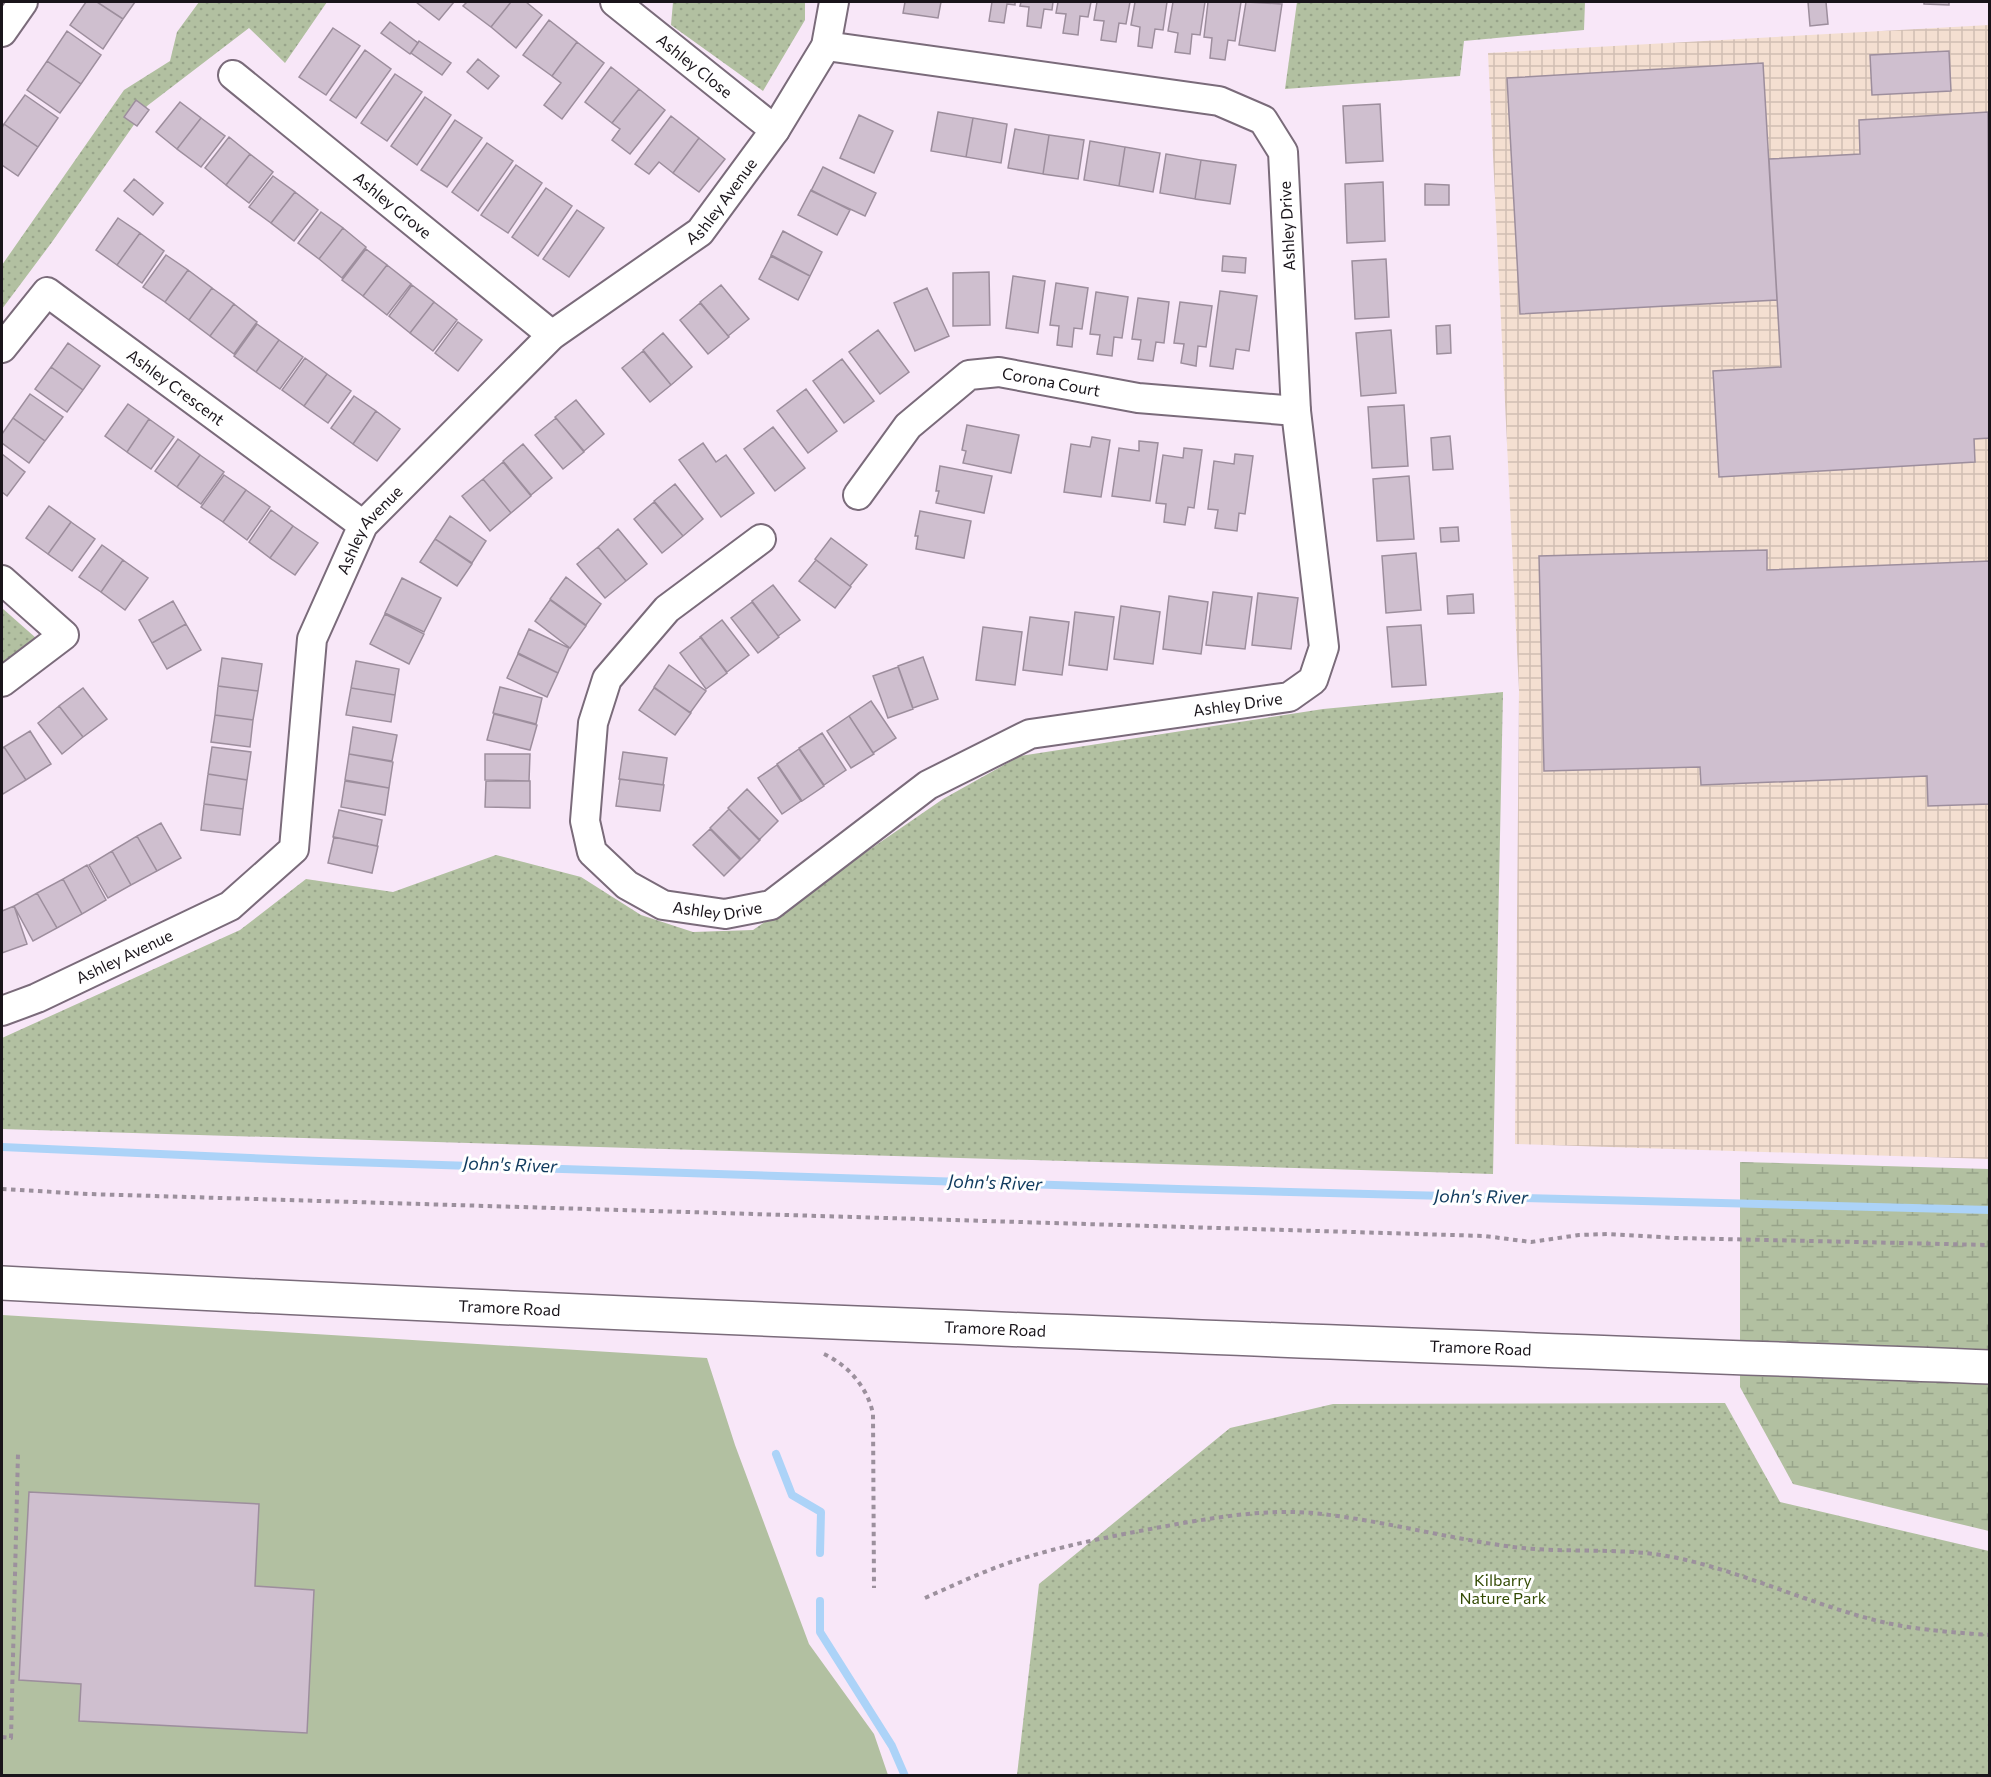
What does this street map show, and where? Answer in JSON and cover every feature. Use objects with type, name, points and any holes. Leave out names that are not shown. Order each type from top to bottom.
[{"type":"main road","name":"Tramore Road","points":[[2,1283],[1492,1349],[1989,1367]]},
{"type":"street","points":[[2,32],[23,2]]},
{"type":"street","name":"Ashley Close","points":[[615,2],[775,130]]},
{"type":"street","points":[[826,46],[834,2]]},
{"type":"street","name":"Ashley Avenue","points":[[2,1011],[37,998],[230,906],[294,849],[312,639],[363,525],[552,335],[700,232],[775,130],[826,46]]},
{"type":"street","name":"Ashley Drive","points":[[761,539],[666,609],[607,679],[593,723],[585,821],[592,852],[627,885],[663,905],[725,914],[771,905],[928,785],[1030,734],[1289,697],[1313,680],[1324,647],[1296,411],[1284,152],[1263,120],[1219,101],[826,46]]},
{"type":"street","name":"Ashley Grove","points":[[233,75],[552,335]]},
{"type":"street","name":"Ashley Crescent","points":[[2,348],[47,292],[363,525]]},
{"type":"street","name":"Corona Court","points":[[858,495],[908,426],[969,375],[999,372],[1138,398],[1296,411]]},
{"type":"street","points":[[2,580],[64,635],[2,682]]},
{"type":"path","points":[[2,1189],[88,1194],[1485,1236],[1531,1242],[1579,1235],[1607,1234],[1676,1238],[1989,1245]]},
{"type":"path","points":[[823,1353],[839,1362],[853,1376],[870,1401],[873,1414],[874,1588]]},
{"type":"path","points":[[2,1737],[10,1737],[18,1453]]},
{"type":"path","points":[[925,1598],[1011,1562],[1068,1546],[1233,1515],[1289,1512],[1353,1519],[1514,1547],[1631,1552],[1665,1556],[1713,1567],[1881,1622],[1930,1630],[1989,1635]]},
{"type":"shaded area","points":[[1989,25],[1989,1159],[1515,1144],[1519,691],[1488,53]]},
{"type":"green space","points":[[199,2],[327,2],[285,63],[249,28],[147,106],[2,309],[2,265],[124,90],[170,61],[177,32]]},
{"type":"green space","points":[[673,2],[805,2],[805,20],[763,91],[671,25]]},
{"type":"green space","points":[[1297,2],[1585,2],[1584,30],[1464,41],[1460,76],[1285,89]]},
{"type":"green space","points":[[2,608],[36,638],[2,663]]},
{"type":"green space","points":[[1503,692],[1493,1174],[2,1129],[2,1038],[240,930],[306,879],[393,892],[496,855],[581,877],[641,915],[693,932],[753,930],[943,799],[1020,756],[1323,709]]},
{"type":"green space","points":[[1740,1162],[1989,1169],[1989,1531],[1793,1484],[1740,1387]]},
{"type":"green space","points":[[2,1315],[707,1358],[735,1445],[809,1644],[874,1734],[888,1775],[2,1775]]},
{"type":"green space","name":"Kilbarry Nature Park","points":[[1725,1403],[1780,1502],[1989,1551],[1989,1775],[1017,1775],[1039,1584],[1230,1428],[1333,1404]]},
{"type":"building","points":[[86,2],[97,2],[123,19],[103,49],[70,25]]},
{"type":"building","points":[[97,2],[135,2],[123,19]]},
{"type":"building","points":[[416,2],[454,2],[439,20]]},
{"type":"building","points":[[467,2],[511,2],[491,27],[463,6]]},
{"type":"building","points":[[511,2],[526,2],[542,15],[516,48],[491,27]]},
{"type":"building","points":[[905,2],[941,2],[938,18],[903,13]]},
{"type":"building","points":[[992,2],[1015,2],[1015,5],[1007,4],[1004,23],[989,21]]},
{"type":"building","points":[[1021,2],[1053,2],[1052,10],[1044,9],[1041,28],[1027,26],[1029,7],[1020,6]]},
{"type":"building","points":[[1058,2],[1091,2],[1088,17],[1080,16],[1078,35],[1063,33],[1066,14],[1056,13]]},
{"type":"building","points":[[1097,2],[1130,2],[1126,24],[1119,23],[1116,42],[1101,40],[1104,21],[1094,20]]},
{"type":"building","points":[[1135,2],[1167,2],[1163,30],[1155,29],[1152,48],[1138,46],[1140,27],[1131,25]]},
{"type":"building","points":[[1173,2],[1205,2],[1200,35],[1192,34],[1190,54],[1175,52],[1178,33],[1168,31]]},
{"type":"building","points":[[1208,2],[1241,2],[1235,41],[1228,40],[1225,60],[1210,58],[1212,38],[1204,37]]},
{"type":"building","points":[[1246,2],[1282,4],[1275,51],[1239,45]]},
{"type":"building","points":[[1808,2],[1826,2],[1828,24],[1810,26]]},
{"type":"building","points":[[1924,2],[1949,2],[1949,5],[1924,4]]},
{"type":"building","points":[[549,20],[577,42],[552,76],[523,55]]},
{"type":"building","points":[[390,22],[418,43],[410,54],[381,33]]},
{"type":"building","points":[[333,28],[360,46],[326,95],[299,77]]},
{"type":"building","points":[[67,31],[101,55],[81,84],[47,61]]},
{"type":"building","points":[[419,41],[451,63],[442,75],[411,53]]},
{"type":"building","points":[[577,42],[604,63],[562,119],[544,105],[561,83],[552,76]]},
{"type":"building","points":[[365,50],[391,69],[356,118],[330,100]]},
{"type":"building","points":[[1949,51],[1951,91],[1872,95],[1870,55]]},
{"type":"building","points":[[478,59],[499,76],[488,89],[467,72]]},
{"type":"building","points":[[47,61],[81,84],[60,113],[27,90]]},
{"type":"building","points":[[1763,63],[1777,300],[1520,314],[1507,78]]},
{"type":"building","points":[[611,67],[639,89],[612,123],[585,102]]},
{"type":"building","points":[[395,74],[422,92],[387,141],[361,123]]},
{"type":"building","points":[[639,89],[665,110],[630,154],[612,140],[620,129],[612,123]]},
{"type":"building","points":[[25,95],[58,118],[38,147],[4,124]]},
{"type":"building","points":[[425,97],[451,115],[417,165],[391,146]]},
{"type":"building","points":[[136,100],[149,110],[137,126],[124,117]]},
{"type":"building","points":[[180,102],[201,118],[177,149],[156,132]]},
{"type":"building","points":[[1380,104],[1383,161],[1346,163],[1343,106]]},
{"type":"building","points":[[938,112],[973,118],[966,157],[931,151]]},
{"type":"building","points":[[1988,112],[1990,438],[1974,439],[1975,462],[1719,477],[1713,371],[1781,367],[1769,159],[1860,154],[1859,120]]},
{"type":"building","points":[[859,115],[893,131],[874,173],[840,158]]},
{"type":"building","points":[[671,116],[699,138],[673,173],[659,162],[649,174],[635,164]]},
{"type":"building","points":[[201,118],[225,136],[201,167],[177,149]]},
{"type":"building","points":[[973,118],[1007,124],[1001,163],[966,157]]},
{"type":"building","points":[[455,120],[482,138],[447,187],[421,170]]},
{"type":"building","points":[[4,124],[38,147],[18,176],[2,165],[2,128]]},
{"type":"building","points":[[1015,129],[1049,135],[1043,174],[1008,168]]},
{"type":"building","points":[[1049,135],[1084,140],[1078,179],[1043,174]]},
{"type":"building","points":[[229,137],[250,154],[226,185],[205,168]]},
{"type":"building","points":[[699,138],[725,159],[699,192],[673,173]]},
{"type":"building","points":[[1090,141],[1125,147],[1119,186],[1084,180]]},
{"type":"building","points":[[487,143],[513,161],[478,211],[452,192]]},
{"type":"building","points":[[1125,147],[1160,153],[1153,192],[1119,186]]},
{"type":"building","points":[[250,154],[273,172],[249,203],[226,185]]},
{"type":"building","points":[[1166,154],[1201,160],[1195,199],[1160,193]]},
{"type":"building","points":[[1201,160],[1236,165],[1230,204],[1195,199]]},
{"type":"building","points":[[516,165],[542,183],[508,233],[481,215]]},
{"type":"building","points":[[823,167],[876,193],[865,216],[811,191]]},
{"type":"building","points":[[273,176],[295,192],[271,223],[249,207]]},
{"type":"building","points":[[134,179],[163,203],[153,215],[124,191]]},
{"type":"building","points":[[1383,182],[1385,241],[1347,243],[1345,184]]},
{"type":"building","points":[[1425,184],[1449,185],[1449,205],[1425,205]]},
{"type":"building","points":[[546,188],[572,206],[538,256],[512,237]]},
{"type":"building","points":[[811,190],[850,210],[837,235],[798,215]]},
{"type":"building","points":[[295,192],[318,210],[294,241],[271,223]]},
{"type":"building","points":[[577,210],[604,228],[569,277],[543,259]]},
{"type":"building","points":[[321,212],[343,228],[319,259],[298,243]]},
{"type":"building","points":[[118,218],[140,233],[117,265],[96,250]]},
{"type":"building","points":[[343,228],[366,247],[342,278],[319,259]]},
{"type":"building","points":[[783,231],[822,252],[810,276],[771,255]]},
{"type":"building","points":[[140,233],[164,251],[142,283],[117,265]]},
{"type":"building","points":[[366,249],[387,265],[363,296],[342,280]]},
{"type":"building","points":[[166,255],[188,270],[165,302],[143,287]]},
{"type":"building","points":[[771,256],[810,276],[798,300],[759,279]]},
{"type":"building","points":[[1223,256],[1246,258],[1245,273],[1222,271]]},
{"type":"building","points":[[1386,259],[1389,317],[1355,319],[1352,261]]},
{"type":"building","points":[[387,265],[411,284],[387,315],[363,296]]},
{"type":"building","points":[[188,270],[212,288],[189,320],[165,302]]},
{"type":"building","points":[[989,272],[990,325],[953,326],[953,273]]},
{"type":"building","points":[[1013,276],[1045,281],[1038,333],[1006,328]]},
{"type":"building","points":[[1056,283],[1088,288],[1082,329],[1074,328],[1072,347],[1057,345],[1059,326],[1050,325]]},
{"type":"building","points":[[412,285],[434,302],[410,333],[389,316]]},
{"type":"building","points":[[721,285],[749,319],[728,336],[700,302]]},
{"type":"building","points":[[212,288],[234,304],[210,336],[189,320]]},
{"type":"building","points":[[927,288],[949,336],[915,351],[894,303]]},
{"type":"building","points":[[1220,291],[1257,296],[1249,351],[1236,349],[1233,369],[1210,366]]},
{"type":"building","points":[[1096,292],[1128,297],[1122,338],[1114,337],[1112,356],[1097,354],[1100,335],[1090,334]]},
{"type":"building","points":[[1138,298],[1169,302],[1164,343],[1156,342],[1153,361],[1138,359],[1141,340],[1132,339]]},
{"type":"building","points":[[434,302],[457,320],[433,351],[410,333]]},
{"type":"building","points":[[1180,302],[1212,306],[1206,347],[1198,346],[1196,366],[1181,363],[1184,344],[1174,343]]},
{"type":"building","points":[[700,303],[729,337],[708,354],[680,320]]},
{"type":"building","points":[[234,304],[257,322],[234,354],[210,336]]},
{"type":"building","points":[[458,322],[482,340],[458,371],[435,353]]},
{"type":"building","points":[[257,324],[279,340],[256,372],[234,356]]},
{"type":"building","points":[[1450,325],[1451,353],[1437,354],[1436,326]]},
{"type":"building","points":[[878,330],[909,372],[880,394],[849,352]]},
{"type":"building","points":[[1391,330],[1396,393],[1361,396],[1356,333]]},
{"type":"building","points":[[663,333],[692,367],[671,385],[643,350]]},
{"type":"building","points":[[279,340],[303,357],[280,389],[256,372]]},
{"type":"building","points":[[68,343],[100,366],[83,390],[51,367]]},
{"type":"building","points":[[643,351],[671,385],[650,402],[622,368]]},
{"type":"building","points":[[305,358],[327,374],[304,406],[282,390]]},
{"type":"building","points":[[842,359],[874,401],[844,423],[813,381]]},
{"type":"building","points":[[51,367],[83,390],[67,412],[35,389]]},
{"type":"building","points":[[327,374],[351,391],[328,423],[304,406]]},
{"type":"building","points":[[806,389],[837,431],[808,453],[777,411]]},
{"type":"building","points":[[30,394],[63,417],[45,441],[13,418]]},
{"type":"building","points":[[354,396],[376,411],[353,444],[331,428]]},
{"type":"building","points":[[576,400],[604,434],[584,451],[555,417]]},
{"type":"building","points":[[128,404],[149,419],[127,452],[105,436]]},
{"type":"building","points":[[1404,405],[1408,466],[1372,468],[1368,407]]},
{"type":"building","points":[[376,411],[400,429],[377,461],[353,444]]},
{"type":"building","points":[[13,418],[45,441],[29,463],[2,443],[2,434]]},
{"type":"building","points":[[556,418],[584,452],[563,469],[535,435]]},
{"type":"building","points":[[149,419],[174,437],[151,469],[127,452]]},
{"type":"building","points":[[967,425],[1019,435],[1011,473],[963,463],[966,451],[962,450]]},
{"type":"building","points":[[773,427],[805,468],[775,491],[744,449]]},
{"type":"building","points":[[1450,436],[1453,469],[1433,470],[1431,438]]},
{"type":"building","points":[[1092,437],[1110,440],[1101,497],[1064,492],[1071,444],[1090,447]]},
{"type":"building","points":[[178,439],[200,455],[177,487],[155,471]]},
{"type":"building","points":[[1139,441],[1158,443],[1150,501],[1112,496],[1119,448],[1139,451]]},
{"type":"building","points":[[703,443],[716,462],[726,455],[754,493],[721,517],[679,460]]},
{"type":"building","points":[[523,444],[552,478],[531,495],[503,461]]},
{"type":"building","points":[[1184,448],[1202,450],[1194,508],[1188,507],[1185,525],[1164,522],[1166,504],[1156,503],[1163,455],[1183,458]]},
{"type":"building","points":[[2,454],[25,472],[7,496],[2,492]]},
{"type":"building","points":[[1235,454],[1253,456],[1245,514],[1239,513],[1237,531],[1215,528],[1218,510],[1208,509],[1214,461],[1234,464]]},
{"type":"building","points":[[200,455],[224,472],[201,504],[177,487]]},
{"type":"building","points":[[503,462],[531,496],[511,513],[483,479]]},
{"type":"building","points":[[940,466],[992,476],[984,513],[936,503]]},
{"type":"building","points":[[224,475],[246,490],[223,522],[201,507]]},
{"type":"building","points":[[1409,476],[1414,539],[1377,541],[1373,479]]},
{"type":"building","points":[[483,479],[511,513],[490,531],[462,496]]},
{"type":"building","points":[[675,484],[703,519],[683,536],[654,501]]},
{"type":"building","points":[[246,490],[270,507],[247,540],[223,522]]},
{"type":"building","points":[[654,502],[683,536],[662,553],[634,519]]},
{"type":"building","points":[[49,506],[71,522],[48,554],[26,538]]},
{"type":"building","points":[[271,510],[293,526],[270,558],[249,542]]},
{"type":"building","points":[[920,511],[971,521],[964,558],[916,549],[918,536],[915,536]]},
{"type":"building","points":[[450,516],[486,541],[472,563],[435,539]]},
{"type":"building","points":[[71,522],[95,539],[72,571],[48,554]]},
{"type":"building","points":[[293,526],[318,543],[295,575],[270,558]]},
{"type":"building","points":[[1458,527],[1459,541],[1441,542],[1440,528]]},
{"type":"building","points":[[618,529],[647,564],[626,581],[598,547]]},
{"type":"building","points":[[831,538],[867,565],[850,586],[815,559]]},
{"type":"building","points":[[435,539],[472,564],[457,586],[420,562]]},
{"type":"building","points":[[102,545],[123,560],[101,592],[79,577]]},
{"type":"building","points":[[598,547],[626,581],[605,598],[577,564]]},
{"type":"building","points":[[1767,550],[1767,570],[1990,561],[1990,804],[1928,806],[1927,776],[1701,785],[1700,767],[1544,771],[1539,556]]},
{"type":"building","points":[[1416,553],[1421,610],[1386,613],[1382,556]]},
{"type":"building","points":[[123,560],[148,578],[125,610],[101,592]]},
{"type":"building","points":[[816,560],[851,587],[835,608],[799,581]]},
{"type":"building","points":[[566,577],[601,604],[586,625],[550,599]]},
{"type":"building","points":[[402,578],[441,598],[424,632],[385,613]]},
{"type":"building","points":[[773,585],[800,620],[778,636],[752,601]]},
{"type":"building","points":[[1213,592],[1252,597],[1245,649],[1206,645]]},
{"type":"building","points":[[1258,593],[1298,598],[1291,649],[1252,645]]},
{"type":"building","points":[[1473,594],[1474,613],[1448,614],[1447,596]]},
{"type":"building","points":[[1169,596],[1208,602],[1201,654],[1163,649]]},
{"type":"building","points":[[550,600],[586,626],[570,648],[535,621]]},
{"type":"building","points":[[173,601],[186,624],[152,643],[139,620]]},
{"type":"building","points":[[752,602],[779,637],[758,653],[731,618]]},
{"type":"building","points":[[1121,606],[1160,612],[1153,664],[1114,659]]},
{"type":"building","points":[[1075,612],[1114,617],[1107,670],[1069,665]]},
{"type":"building","points":[[385,614],[424,634],[409,664],[370,644]]},
{"type":"building","points":[[1030,617],[1069,622],[1062,675],[1023,670]]},
{"type":"building","points":[[722,620],[749,655],[727,672],[700,637]]},
{"type":"building","points":[[186,624],[201,650],[167,669],[152,643]]},
{"type":"building","points":[[1421,625],[1426,685],[1392,687],[1387,627]]},
{"type":"building","points":[[983,627],[1022,632],[1015,685],[976,680]]},
{"type":"building","points":[[529,629],[569,648],[558,673],[518,653]]},
{"type":"building","points":[[701,637],[727,673],[706,689],[680,653]]},
{"type":"building","points":[[518,654],[558,673],[547,697],[507,678]]},
{"type":"building","points":[[923,657],[938,699],[913,708],[898,666]]},
{"type":"building","points":[[222,658],[262,664],[258,691],[218,686]]},
{"type":"building","points":[[356,661],[399,669],[395,695],[351,688]]},
{"type":"building","points":[[669,665],[706,691],[690,713],[654,687]]},
{"type":"building","points":[[898,667],[913,709],[888,718],[873,676]]},
{"type":"building","points":[[218,686],[258,691],[253,720],[215,715]]},
{"type":"building","points":[[500,687],[542,698],[536,724],[493,713]]},
{"type":"building","points":[[83,688],[107,719],[83,737],[59,706]]},
{"type":"building","points":[[351,688],[395,695],[391,722],[346,715]]},
{"type":"building","points":[[654,688],[691,713],[675,735],[639,710]]},
{"type":"building","points":[[871,701],[896,738],[873,753],[849,716]]},
{"type":"building","points":[[59,706],[83,737],[62,754],[38,723]]},
{"type":"building","points":[[494,714],[537,725],[530,750],[487,740]]},
{"type":"building","points":[[215,715],[253,720],[250,747],[211,742]]},
{"type":"building","points":[[849,716],[874,754],[851,768],[827,731]]},
{"type":"building","points":[[353,727],[397,735],[392,761],[349,754]]},
{"type":"building","points":[[30,731],[51,764],[26,780],[4,747]]},
{"type":"building","points":[[822,733],[846,770],[824,785],[799,748]]},
{"type":"building","points":[[4,747],[26,780],[3,794],[2,749]]},
{"type":"building","points":[[212,747],[251,752],[247,780],[208,774]]},
{"type":"building","points":[[799,749],[824,786],[802,801],[777,764]]},
{"type":"building","points":[[623,752],[667,758],[663,785],[619,779]]},
{"type":"building","points":[[349,754],[393,762],[389,788],[345,780]]},
{"type":"building","points":[[485,754],[530,754],[529,781],[485,780]]},
{"type":"building","points":[[777,765],[801,801],[782,814],[758,778]]},
{"type":"building","points":[[208,774],[247,780],[243,809],[204,804]]},
{"type":"building","points":[[620,779],[664,785],[660,811],[616,806]]},
{"type":"building","points":[[345,781],[389,788],[385,815],[341,807]]},
{"type":"building","points":[[486,781],[530,781],[530,808],[485,807]]},
{"type":"building","points":[[747,789],[778,821],[759,840],[728,808]]},
{"type":"building","points":[[204,804],[243,809],[240,835],[201,830]]},
{"type":"building","points":[[729,809],[760,840],[741,859],[710,828]]},
{"type":"building","points":[[339,810],[382,820],[377,846],[333,837]]},
{"type":"building","points":[[161,823],[181,858],[157,871],[137,836]]},
{"type":"building","points":[[710,829],[740,860],[724,876],[693,845]]},
{"type":"building","points":[[137,836],[157,871],[131,885],[112,851]]},
{"type":"building","points":[[334,837],[378,846],[372,873],[328,863]]},
{"type":"building","points":[[112,851],[131,885],[108,898],[89,865]]},
{"type":"building","points":[[87,865],[106,900],[82,914],[63,879]]},
{"type":"building","points":[[63,879],[82,914],[57,928],[37,893]]},
{"type":"building","points":[[37,893],[57,928],[33,941],[14,906]]},
{"type":"building","points":[[14,906],[27,944],[2,953],[2,911]]},
{"type":"building","points":[[29,1492],[259,1504],[255,1586],[314,1590],[307,1733],[79,1721],[81,1684],[19,1680]]},
{"type":"waterway","name":"John's River","points":[[2,1147],[319,1161],[1178,1189],[1990,1210]]},
{"type":"waterway","points":[[776,1454],[792,1495],[821,1512],[820,1553]]},
{"type":"waterway","points":[[820,1601],[820,1632],[892,1746],[905,1776]]}]
